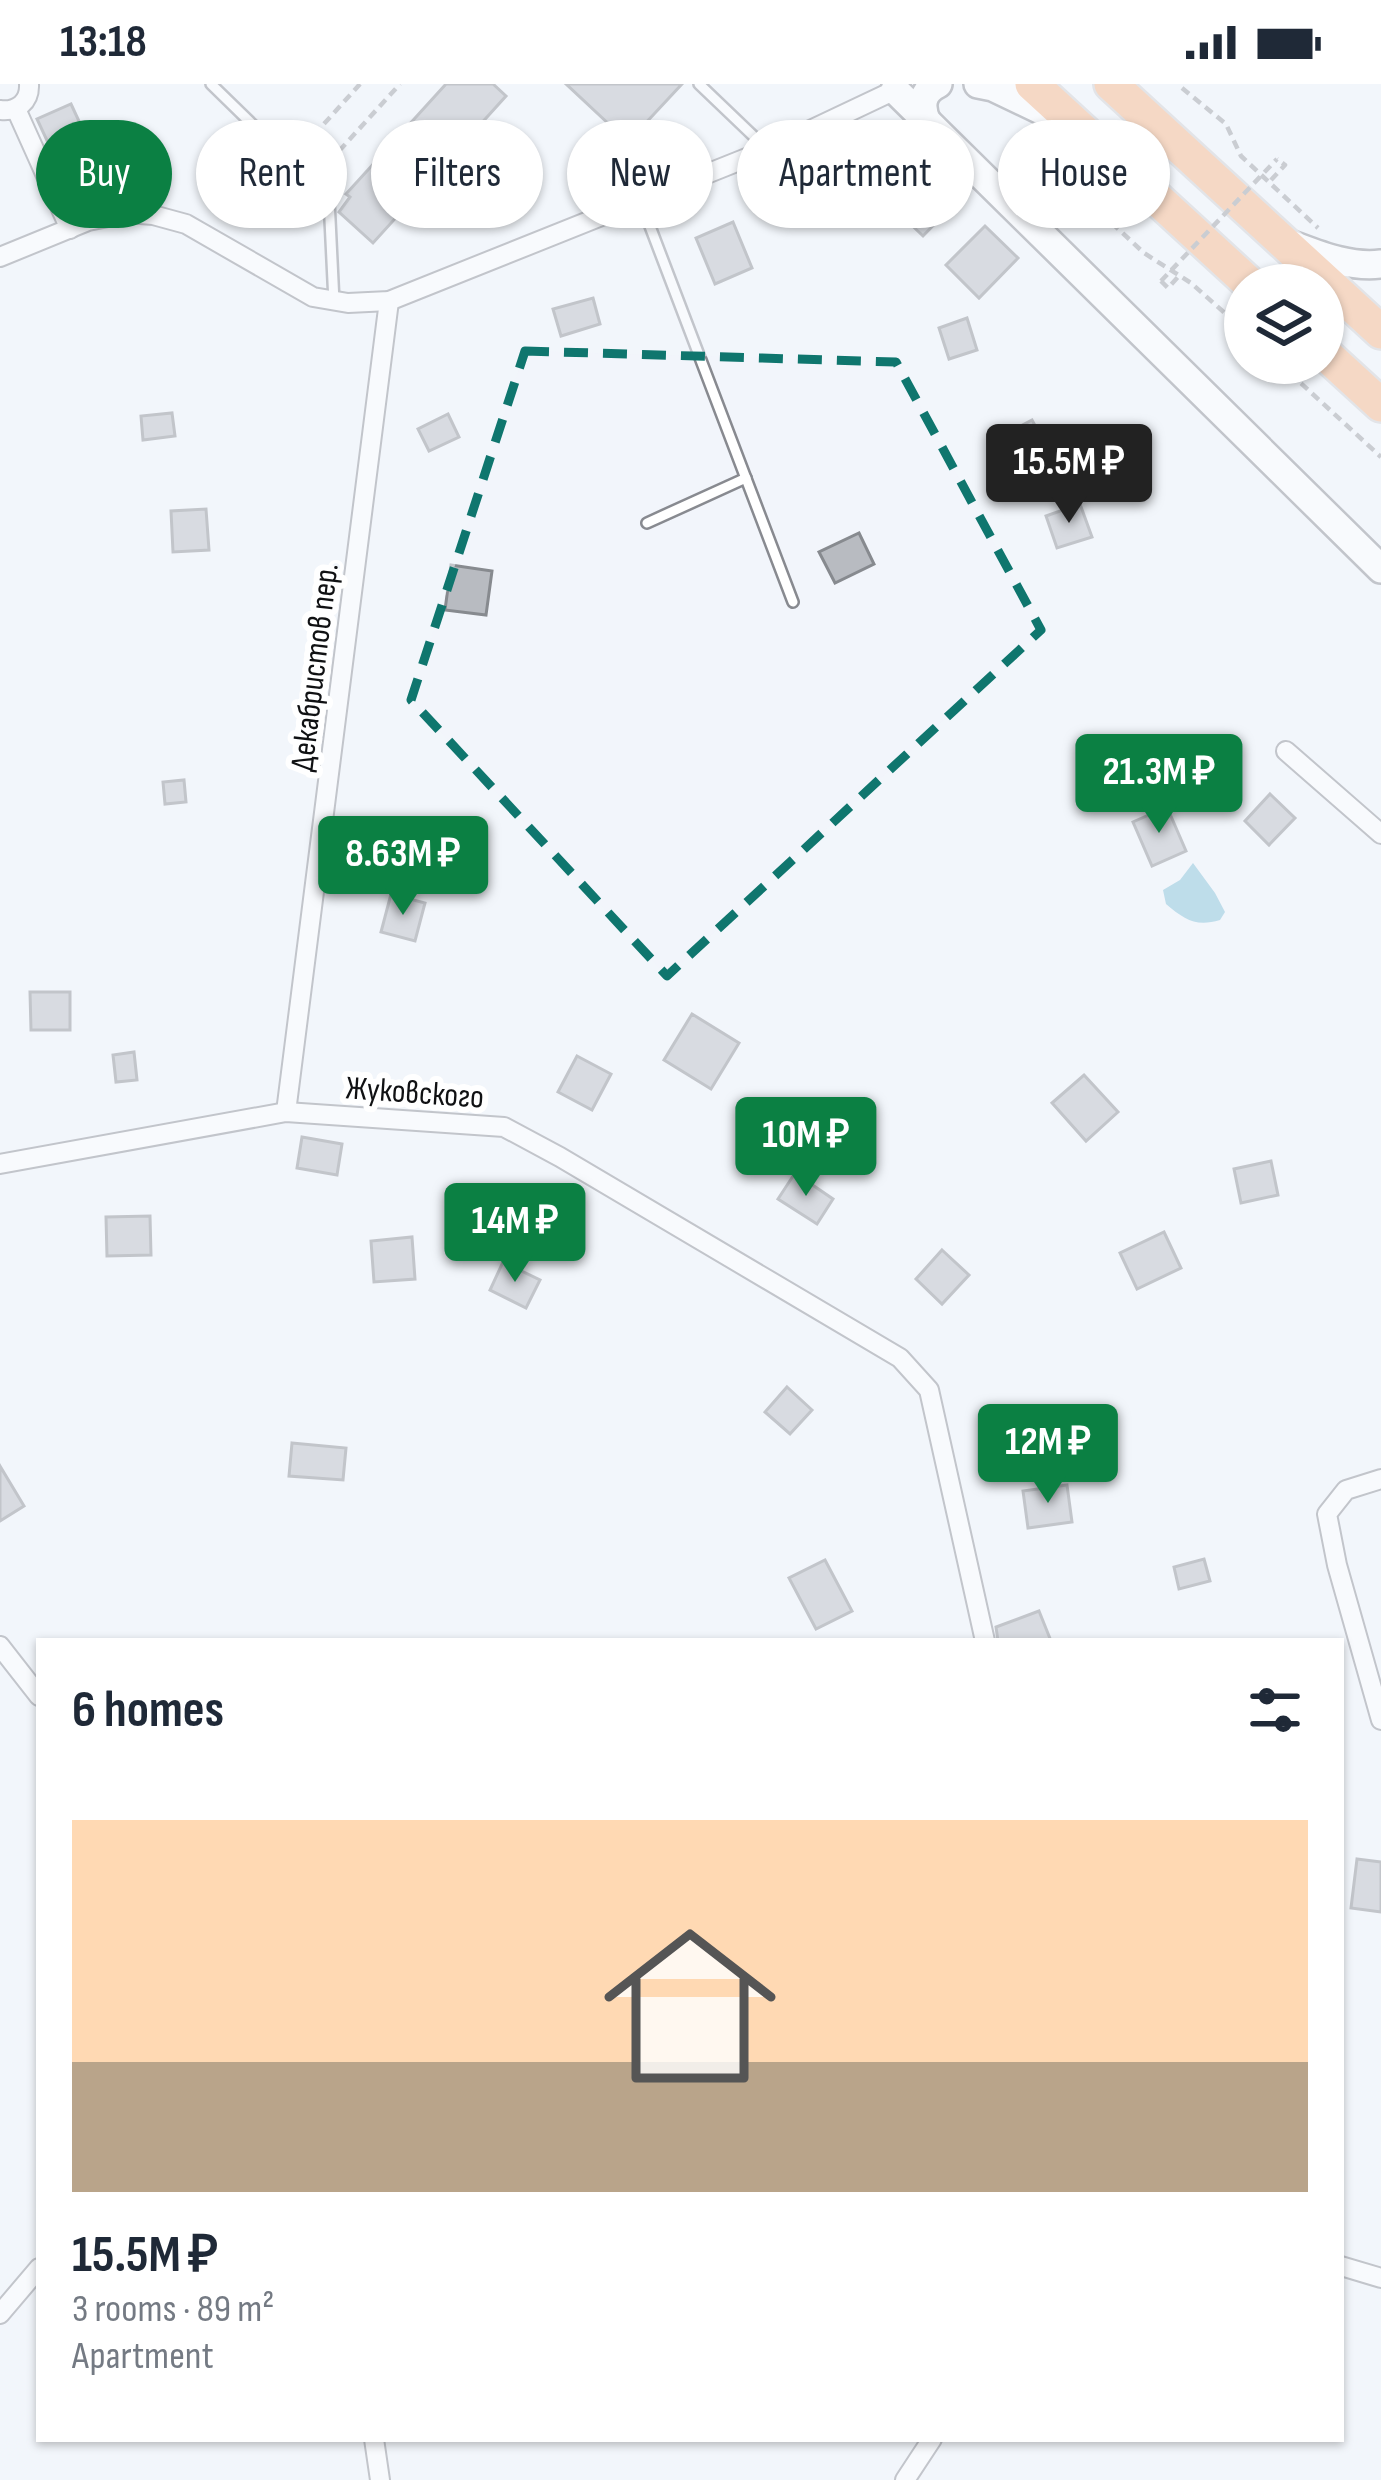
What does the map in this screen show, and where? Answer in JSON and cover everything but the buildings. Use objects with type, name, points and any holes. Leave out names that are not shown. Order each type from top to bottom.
[{"type":"highway","points":[[1032,84],[1072,120]]},
{"type":"highway","points":[[1112,84],[1381,332]]},
{"type":"highway","points":[[1170,210],[1228,264]]},
{"type":"highway","points":[[1344,371],[1381,405]]},
{"type":"street","points":[[28,84],[27,98],[8,109],[36,161]]},
{"type":"street","points":[[926,120],[922,102],[938,84]]},
{"type":"street","points":[[978,84],[1061,120]]},
{"type":"street","points":[[830,120],[904,86],[926,120]]},
{"type":"street","points":[[974,168],[1381,569]]},
{"type":"street","points":[[0,257],[88,221],[128,213],[185,224],[313,297],[334,302],[389,302],[571,228]]},
{"type":"street","points":[[1284,242],[1334,260],[1381,264]]},
{"type":"street","name":"Декабристов пер.","points":[[286,1112],[389,302]]},
{"type":"street","points":[[1286,751],[1381,834]]},
{"type":"street","name":"Жуковского","points":[[0,1164],[286,1112],[504,1127],[900,1358],[929,1390],[984,1638]]},
{"type":"street","points":[[1381,1479],[1346,1490],[1327,1514],[1336,1565],[1381,1720]]},
{"type":"street","points":[[0,1646],[36,1692]]},
{"type":"street","points":[[1344,2267],[1381,2278]]},
{"type":"street","points":[[0,2314],[36,2272]]},
{"type":"street","points":[[374,2442],[380,2480]]},
{"type":"street","points":[[905,2480],[930,2442]]},
{"type":"lane","points":[[211,84],[249,120]]},
{"type":"lane","points":[[699,84],[737,120]]},
{"type":"lane","points":[[332,228],[334,302]]},
{"type":"lane","points":[[651,228],[794,602]]},
{"type":"lane","points":[[647,523],[746,478]]},
{"type":"path","points":[[328,120],[360,84]]},
{"type":"path","points":[[347,142],[400,84]]},
{"type":"path","points":[[1182,88],[1226,124],[1241,157],[1323,232]]},
{"type":"path","points":[[1180,275],[1168,287],[1161,281],[1277,159],[1285,165],[1269,182]]},
{"type":"path","points":[[1117,228],[1224,314]]},
{"type":"path","points":[[1302,384],[1381,457]]},
{"type":"highlighted area","points":[[525,351],[896,362],[1041,630],[667,976],[411,700]]},
{"type":"water","points":[[1193,863],[1225,912],[1220,920],[1191,921],[1166,904],[1163,890],[1180,880]]}]
